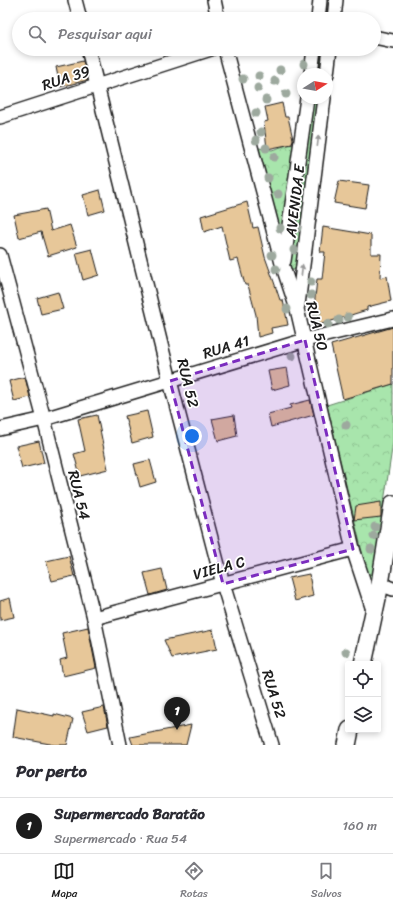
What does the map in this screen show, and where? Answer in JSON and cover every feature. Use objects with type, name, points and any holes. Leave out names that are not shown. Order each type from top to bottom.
[{"type":"street","points":[[75,0],[78,12]]},
{"type":"street","points":[[214,0],[217,12]]},
{"type":"street","points":[[319,12],[320,0]]},
{"type":"street","points":[[335,12],[336,0]]},
{"type":"street","points":[[381,38],[393,41]]},
{"type":"street","name":"RUA 52","points":[[90,56],[170,381],[224,584],[272,745]]},
{"type":"street","name":"RUA 39","points":[[0,117],[189,56]]},
{"type":"street","name":"RUA 50","points":[[227,56],[283,267],[297,309],[305,340],[353,549],[374,613]]},
{"type":"street","points":[[312,68],[313,56]]},
{"type":"street","points":[[328,68],[329,56]]},
{"type":"street","name":"AVENIDA E","points":[[283,267],[306,104]]},
{"type":"street","name":"AVENIDA E","points":[[297,309],[323,104]]},
{"type":"street","name":"RUA 54","points":[[0,255],[44,419],[94,618],[120,745]]},
{"type":"street","name":"RUA 41","points":[[0,430],[44,419],[305,340],[393,319]]},
{"type":"street","points":[[364,661],[374,613],[386,587],[393,504]]},
{"type":"street","name":"VIELA C","points":[[94,618],[353,549]]},
{"type":"street","points":[[347,745],[349,733]]},
{"type":"highlighted area","points":[[305,340],[353,549],[223,584],[170,381]]},
{"type":"green space","points":[[317,56],[324,56],[322,68],[315,68]]},
{"type":"green space","points":[[310,104],[317,104],[296,267],[294,270],[288,270]]},
{"type":"green space","points":[[297,144],[280,245],[252,147],[272,150],[287,145]]},
{"type":"green space","points":[[393,384],[393,442],[371,589],[327,405]]},
{"type":"building","points":[[83,61],[88,80],[60,87],[56,67]]},
{"type":"building","points":[[282,103],[285,117],[288,117],[293,139],[292,144],[267,149],[264,122],[268,121],[265,107]]},
{"type":"building","points":[[339,181],[369,185],[365,208],[334,203]]},
{"type":"building","points":[[100,190],[105,210],[88,215],[83,195]]},
{"type":"building","points":[[247,202],[253,228],[258,227],[265,257],[280,300],[283,300],[288,325],[271,328],[272,333],[258,337],[256,315],[248,285],[245,285],[238,259],[230,261],[222,226],[204,232],[201,216]]},
{"type":"building","points":[[46,209],[51,231],[70,225],[77,247],[48,256],[41,232],[19,238],[14,215]]},
{"type":"building","points":[[323,227],[371,235],[371,254],[381,254],[380,278],[387,276],[391,301],[367,307],[367,310],[312,327],[317,279],[322,279],[325,252],[320,252]]},
{"type":"building","points":[[92,249],[99,275],[83,280],[76,253]]},
{"type":"building","points":[[58,292],[63,309],[41,314],[37,298]]},
{"type":"building","points":[[393,327],[393,384],[343,399],[331,345]]},
{"type":"building","points":[[287,368],[290,385],[272,390],[268,371]]},
{"type":"building","points":[[25,377],[30,397],[14,401],[9,381]]},
{"type":"building","points":[[310,400],[314,415],[271,427],[268,414],[291,408],[290,405]]},
{"type":"building","points":[[147,411],[153,437],[132,443],[125,416]]},
{"type":"building","points":[[97,415],[108,469],[80,476],[74,454],[85,451],[78,419]]},
{"type":"building","points":[[234,415],[237,436],[218,441],[212,419]]},
{"type":"building","points":[[39,441],[44,463],[22,468],[16,446]]},
{"type":"building","points":[[150,460],[156,482],[140,487],[134,464]]},
{"type":"building","points":[[381,502],[381,517],[354,520],[356,506]]},
{"type":"building","points":[[69,556],[74,576],[52,581],[46,561]]},
{"type":"building","points":[[162,569],[167,590],[150,595],[144,573]]},
{"type":"building","points":[[309,574],[313,596],[295,601],[289,578]]},
{"type":"building","points":[[10,598],[14,617],[0,620],[0,601]]},
{"type":"building","points":[[88,627],[96,668],[63,676],[60,660],[67,658],[62,633]]},
{"type":"building","points":[[213,630],[217,649],[172,658],[164,640]]},
{"type":"building","points":[[104,707],[108,726],[88,731],[82,712]]},
{"type":"building","points":[[17,708],[54,716],[54,714],[73,719],[67,745],[55,745],[13,737]]},
{"type":"building","points":[[191,725],[186,745],[133,745],[130,737]]},
{"type":"place","name":"Supermercado Baratão","points":[[177,730]]}]
